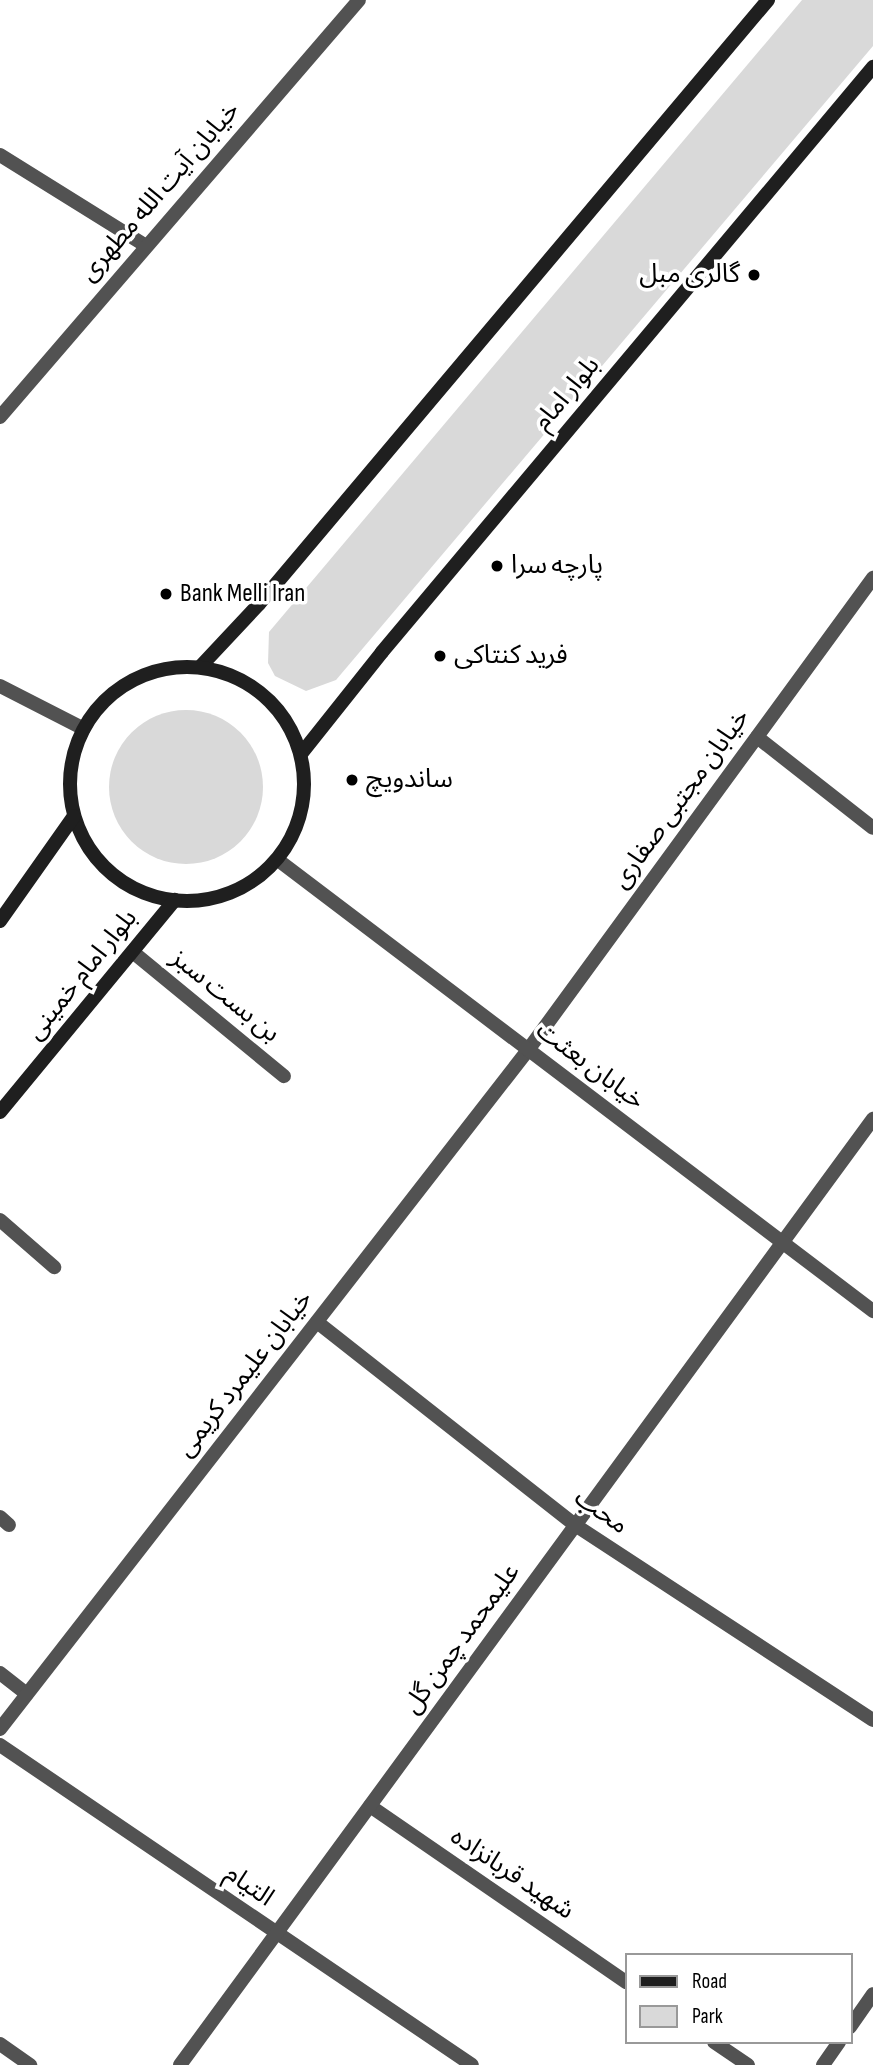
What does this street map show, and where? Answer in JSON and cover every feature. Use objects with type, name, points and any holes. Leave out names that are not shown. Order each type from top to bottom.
[{"type":"main road","points":[[200,667],[259,604],[768,0]]},
{"type":"main road","name":"بلوار امام","points":[[301,754],[873,67]]},
{"type":"main road","points":[[200,667],[234,676],[264,695],[287,722],[301,754],[305,791],[296,828],[278,860],[249,884],[213,899],[175,900],[141,892],[111,874],[88,848],[74,816],[69,780],[84,729],[111,694],[138,677],[169,668],[200,667]]},
{"type":"main road","points":[[0,921],[74,816]]},
{"type":"main road","name":"بلوار امام خمینی","points":[[0,1112],[134,953],[175,900]]},
{"type":"street","name":"خیابان آیت الله مطهری","points":[[0,417],[359,0]]},
{"type":"street","points":[[0,155],[146,246]]},
{"type":"street","name":"خیابان مجتبی صفاری","points":[[528,1050],[873,578]]},
{"type":"street","points":[[0,686],[84,729]]},
{"type":"street","points":[[757,737],[873,828]]},
{"type":"street","name":"خیابان بعثت","points":[[278,860],[873,1311]]},
{"type":"street","name":"بن بست سبز","points":[[134,953],[284,1076]]},
{"type":"street","name":"خیابان علیمرد کریمی","points":[[0,1729],[528,1050]]},
{"type":"street","name":"علیمحمد چمن گل","points":[[180,2065],[873,1119]]},
{"type":"street","points":[[0,1220],[54,1266]]},
{"type":"street","name":"محب","points":[[317,1322],[575,1525],[873,1720]]},
{"type":"street","points":[[0,1673],[27,1694]]},
{"type":"street","name":"التیام","points":[[0,1745],[276,1935],[472,2065]]},
{"type":"street","name":"شهید قربانزاده","points":[[370,1806],[624,1981]]},
{"type":"street","points":[[852,2024],[873,1994]]},
{"type":"street","points":[[0,2044],[30,2065]]},
{"type":"street","points":[[717,2044],[748,2065]]},
{"type":"street","points":[[824,2065],[838,2044]]},
{"type":"green space","points":[[802,0],[873,0],[873,46],[336,680],[306,691],[275,676],[268,663],[269,632]]},
{"type":"green space","points":[[186,710],[216,716],[241,732],[257,757],[263,787],[257,817],[241,842],[216,858],[186,864],[156,858],[131,842],[115,817],[109,787],[115,757],[131,732],[156,716]]},
{"type":"place","name":"گالری مبل","points":[[754,275]]},
{"type":"place","name":"پارچه سرا","points":[[497,566]]},
{"type":"place","name":"Bank Melli Iran","points":[[166,594]]},
{"type":"place","name":"فرید کنتاکی","points":[[440,656]]},
{"type":"place","name":"ساندویچ","points":[[352,780]]}]
